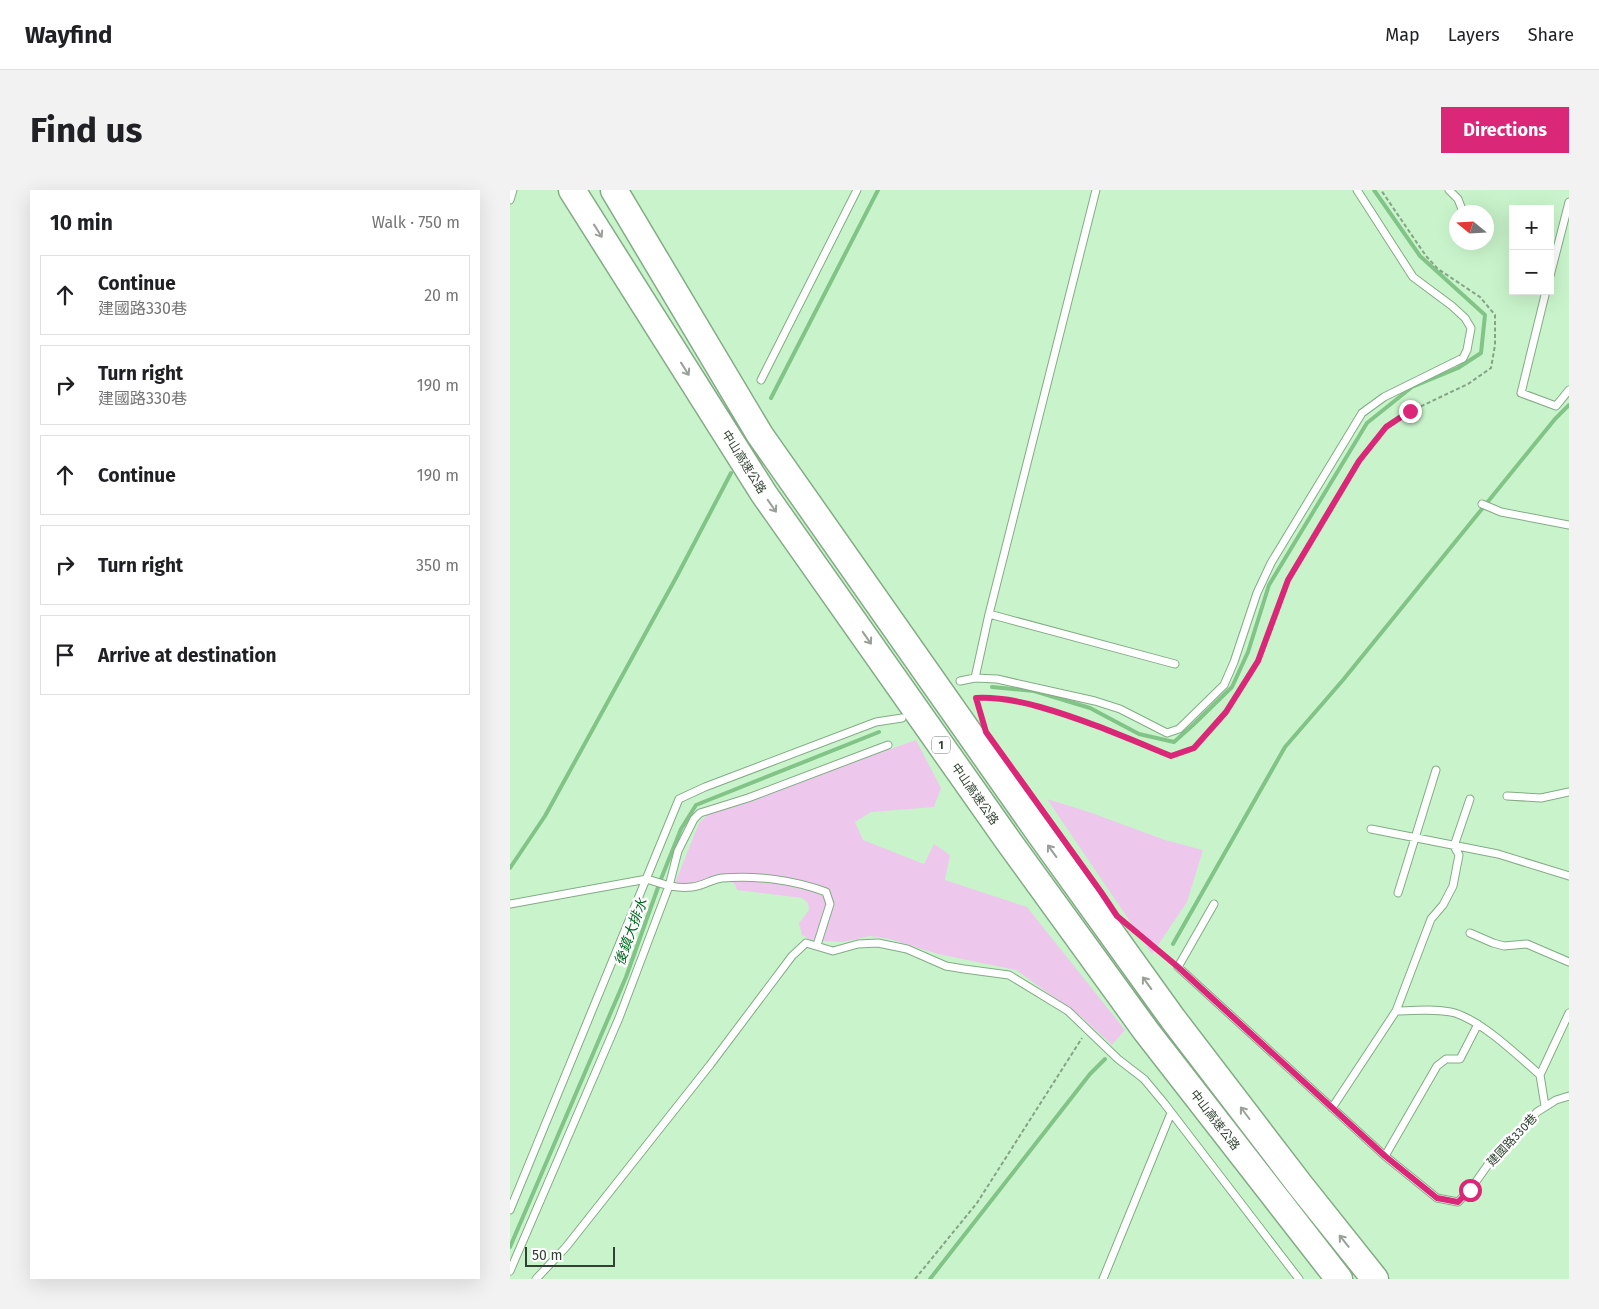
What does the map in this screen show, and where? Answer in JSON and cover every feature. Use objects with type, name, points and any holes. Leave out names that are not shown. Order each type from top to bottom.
[{"type":"highway","name":"中山高速公路","points":[[572,190],[764,494],[1009,842],[1146,1031],[1339,1279]]},
{"type":"highway","name":"1","points":[[614,190],[766,444],[1034,826],[1167,1011],[1300,1186],[1375,1279]]},
{"type":"lane","points":[[510,200],[513,190]]},
{"type":"lane","points":[[762,380],[857,190]]},
{"type":"lane","points":[[975,678],[989,614],[1096,190]]},
{"type":"lane","points":[[960,681],[975,678],[997,679],[1096,701],[1120,709],[1167,732],[1180,729],[1224,685],[1234,662],[1257,593],[1271,563],[1362,413],[1384,397],[1463,358],[1467,350],[1471,328],[1466,318],[1413,277],[1357,190]]},
{"type":"lane","points":[[1449,190],[1458,199],[1460,205]]},
{"type":"lane","points":[[1554,260],[1569,202]]},
{"type":"lane","points":[[1545,295],[1521,393],[1556,406],[1569,390]]},
{"type":"lane","points":[[1482,504],[1501,512],[1569,525]]},
{"type":"lane","points":[[989,614],[1175,664]]},
{"type":"lane","points":[[510,1210],[649,880],[651,866],[679,799],[705,786],[876,722],[902,718]]},
{"type":"lane","points":[[510,1270],[619,1018],[678,851],[694,819],[700,813],[748,798],[888,744]]},
{"type":"lane","points":[[1398,892],[1436,770]]},
{"type":"lane","points":[[1507,796],[1541,798],[1569,792]]},
{"type":"lane","points":[[1454,846],[1470,799]]},
{"type":"lane","points":[[1371,829],[1498,854],[1569,876]]},
{"type":"lane","points":[[1332,1108],[1396,1011],[1431,919],[1443,905],[1453,886],[1459,854],[1454,846]]},
{"type":"lane","points":[[510,904],[649,880],[667,886],[693,887],[720,878],[755,877],[811,886],[826,892],[830,904],[817,945]]},
{"type":"lane","points":[[1178,967],[1214,904]]},
{"type":"lane","points":[[1470,933],[1504,946],[1527,944],[1569,962]]},
{"type":"lane","points":[[536,1279],[566,1247],[710,1065],[792,956],[806,943],[833,951],[858,944],[878,943],[908,949],[946,966],[1009,975],[1068,1012],[1118,1059],[1144,1079],[1299,1279]]},
{"type":"lane","name":"建國路330巷","points":[[1178,967],[1385,1156],[1437,1198],[1458,1202],[1470,1190],[1487,1166],[1536,1112],[1556,1100],[1569,1096]]},
{"type":"lane","points":[[1396,1011],[1454,1013],[1478,1024],[1540,1075]]},
{"type":"lane","points":[[1545,1106],[1540,1075],[1569,1014]]},
{"type":"lane","points":[[1385,1156],[1437,1066],[1446,1059],[1460,1058],[1478,1024]]},
{"type":"lane","points":[[1103,1279],[1171,1113]]},
{"type":"path","points":[[981,715],[976,698],[988,697],[1014,700],[1088,721],[1171,756],[1194,748],[1226,712],[1258,661],[1288,580],[1359,461],[1386,427],[1410,411],[1468,384],[1491,368],[1495,345],[1495,315],[1480,298],[1438,269],[1426,256],[1380,190]]},
{"type":"path","points":[[1132,929],[1178,967]]},
{"type":"path","points":[[915,1279],[977,1203],[1088,1029]]},
{"type":"shaded area","points":[[916,740],[941,788],[934,807],[871,812],[855,822],[863,840],[924,864],[934,844],[950,855],[945,880],[1027,907],[1125,1030],[1112,1045],[1083,1018],[1016,970],[938,954],[890,939],[870,936],[843,942],[811,940],[802,935],[799,923],[809,910],[808,903],[802,898],[737,890],[735,884],[726,879],[682,887],[675,883],[699,823],[711,812]]},
{"type":"shaded area","points":[[1047,799],[1089,812],[1165,840],[1203,850],[1187,902],[1152,954]]},
{"type":"waterway","points":[[771,398],[878,190]]},
{"type":"waterway","points":[[992,687],[1034,691],[1090,708],[1139,734],[1174,742],[1232,687],[1248,652],[1269,585],[1367,423],[1412,387],[1458,368],[1481,353],[1485,315],[1420,256],[1374,190]]},
{"type":"waterway","points":[[1173,944],[1285,747],[1343,680],[1555,419],[1569,405]]},
{"type":"waterway","points":[[510,868],[545,816],[677,576],[731,473]]},
{"type":"waterway","name":"後鎮大排水","points":[[510,1247],[626,977],[681,829],[696,805],[879,732]]},
{"type":"waterway","points":[[930,1279],[1090,1074],[1105,1059]]},
{"type":"route","points":[[1410,411],[1386,427],[1359,461],[1288,580],[1258,661],[1226,712],[1194,748],[1171,756],[1088,721],[1056,711],[1014,700],[988,697],[976,698],[986,732],[1117,916],[1178,967],[1385,1156],[1437,1198],[1458,1202],[1470,1190]]}]
